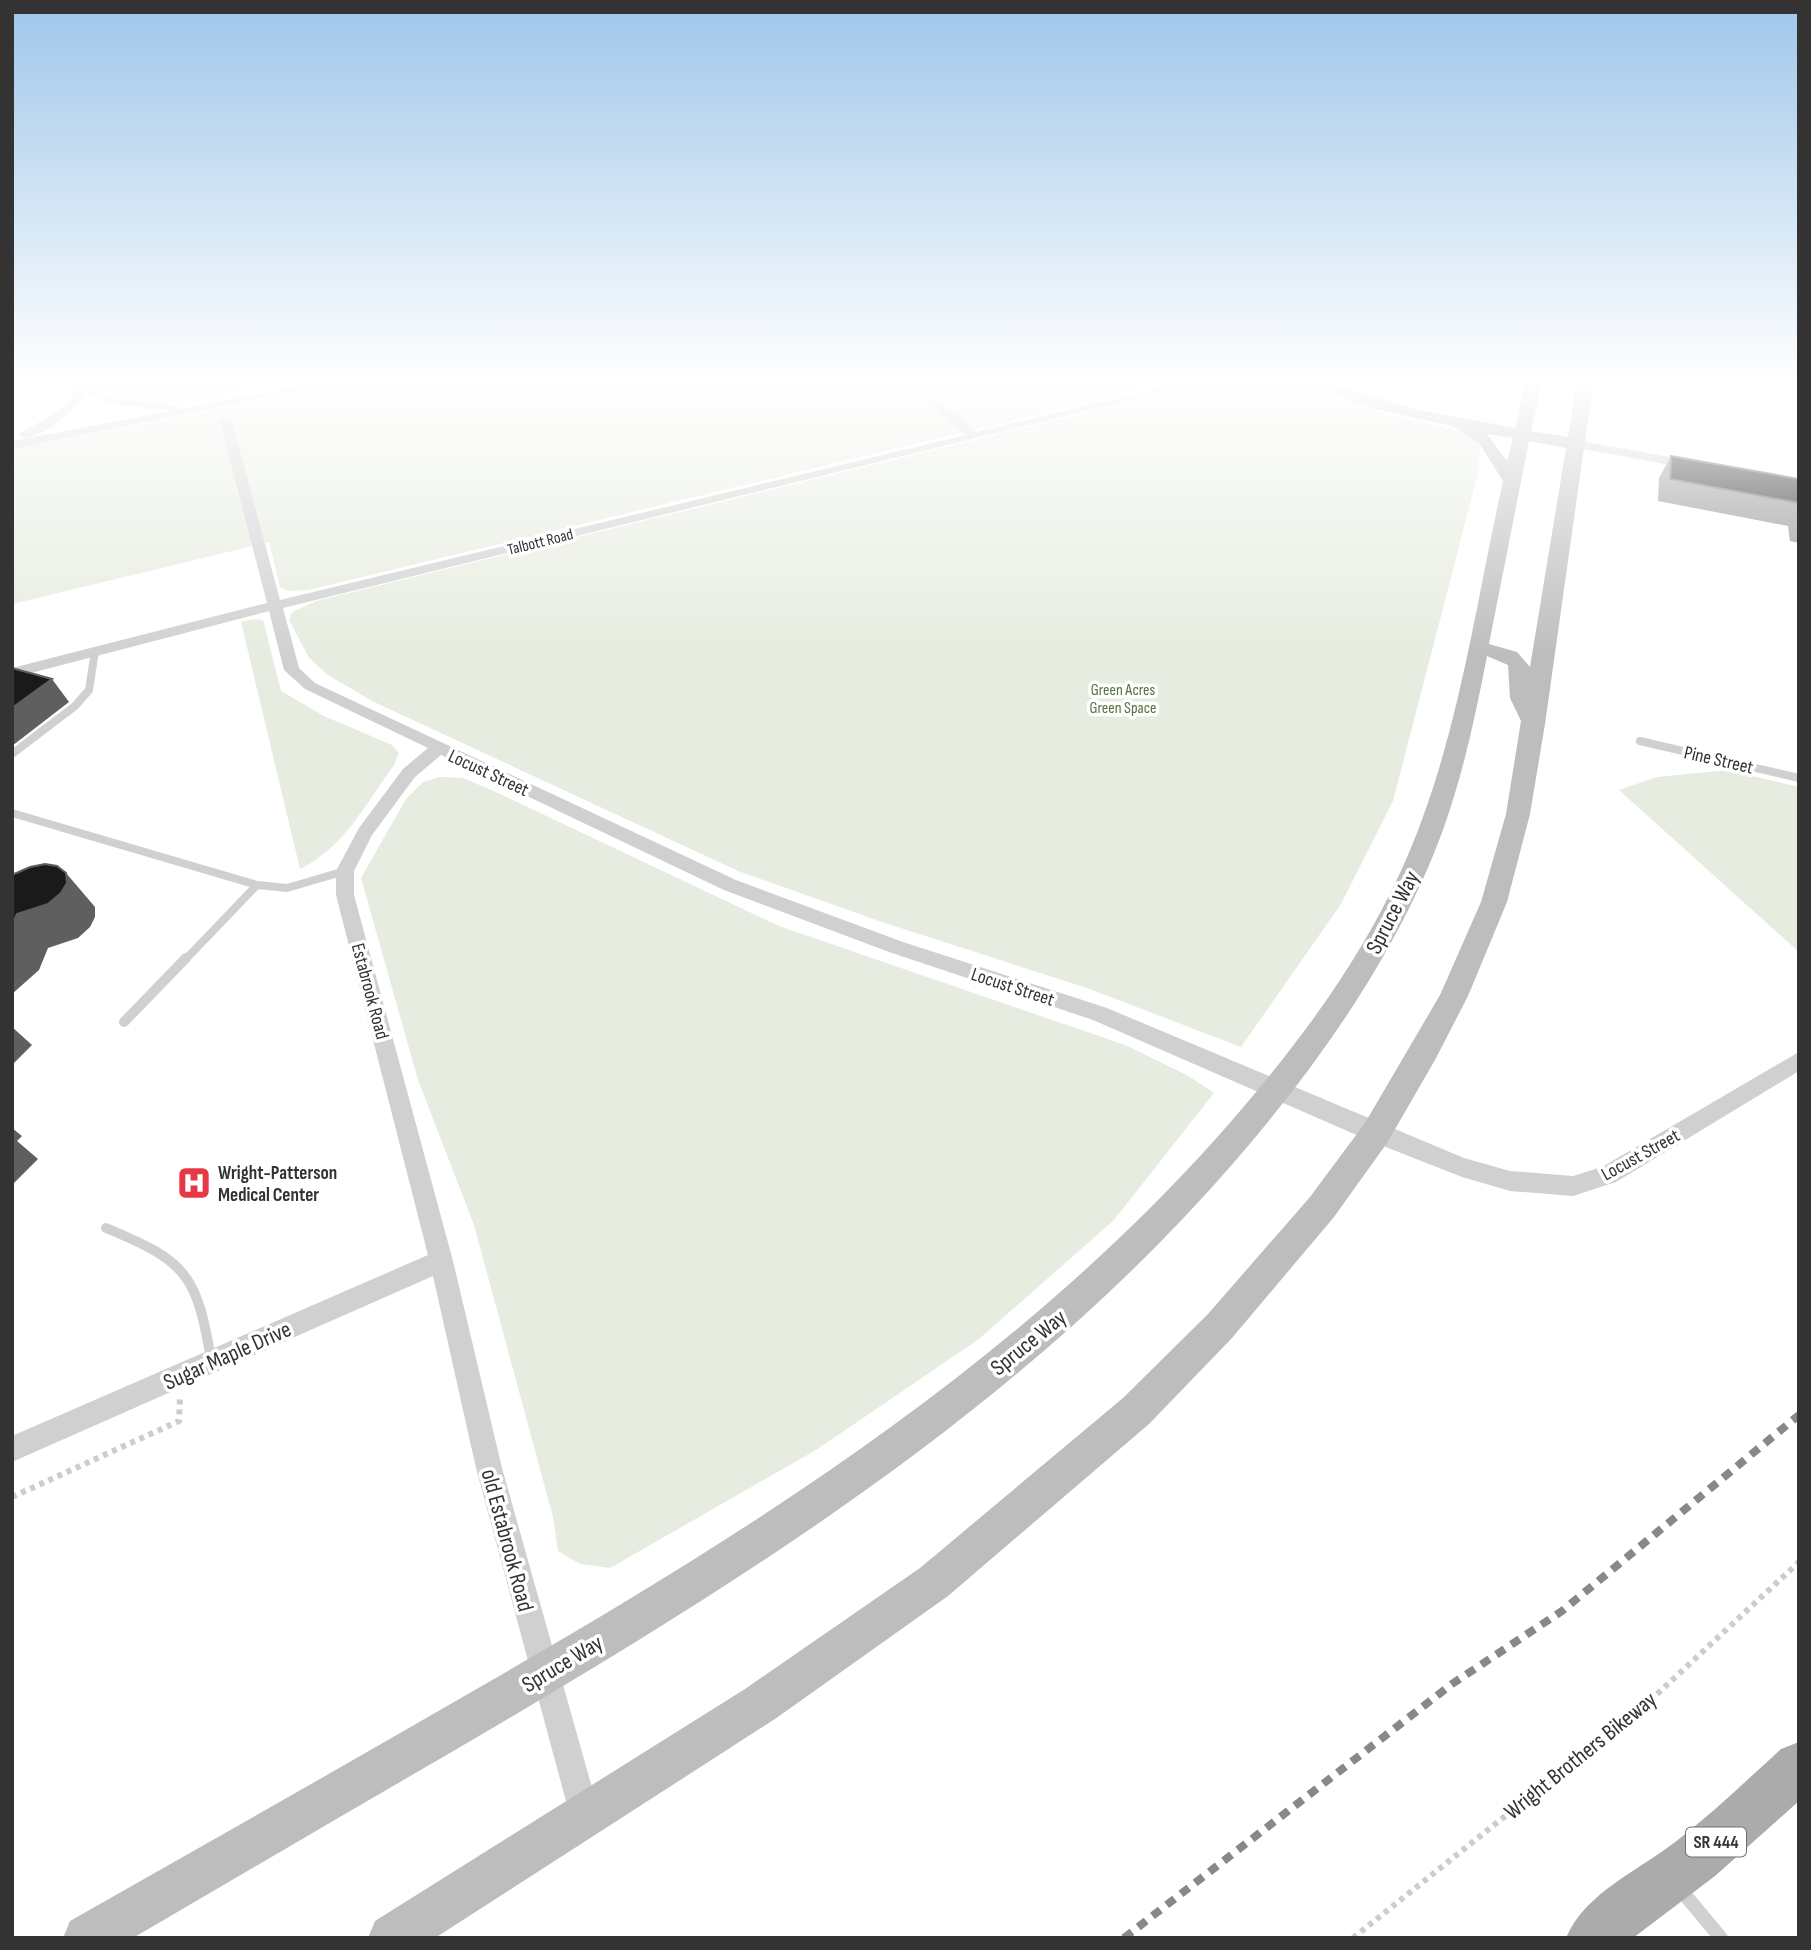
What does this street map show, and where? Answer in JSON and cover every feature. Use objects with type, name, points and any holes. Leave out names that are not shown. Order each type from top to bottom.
[{"type":"main road","name":"SR 444","points":[[1593,1938],[1791,1781]]},
{"type":"street","points":[[240,475],[274,606]]},
{"type":"street","name":"Talbott Road","points":[[12,673],[274,606],[813,475]]},
{"type":"street","points":[[1508,475],[1512,481]]},
{"type":"street","name":"Spruce Way","points":[[87,1938],[544,1674],[733,1557],[855,1477],[1027,1344],[1083,1296],[1167,1216],[1221,1159],[1277,1090],[1354,984],[1415,869],[1444,794],[1478,648],[1513,475]]},
{"type":"street","points":[[392,1938],[760,1704],[934,1582],[1136,1411],[1220,1326],[1322,1207],[1376,1133],[1425,1051],[1454,996],[1492,907],[1518,814],[1571,475]]},
{"type":"street","name":"Locust Street","points":[[274,606],[292,670],[310,686],[439,748],[730,885],[896,947],[1100,1014],[1376,1133],[1462,1167],[1510,1181],[1573,1186],[1608,1175],[1799,1060]]},
{"type":"street","points":[[1478,648],[1517,660],[1521,667],[1521,700],[1534,724]]},
{"type":"street","points":[[345,872],[365,832],[409,773],[439,748]]},
{"type":"street","name":"Estabrook Road","points":[[345,872],[345,895],[441,1261]]},
{"type":"street","name":"Sugar Maple Drive","points":[[12,1449],[441,1261]]},
{"type":"street","name":"old Estabrook Road","points":[[441,1261],[489,1468],[585,1817]]},
{"type":"lane","points":[[12,754],[75,706],[89,690],[95,651]]},
{"type":"lane","name":"Pine Street","points":[[1640,741],[1799,778]]},
{"type":"lane","points":[[12,813],[257,885],[287,888],[345,872]]},
{"type":"lane","points":[[124,1022],[257,885]]},
{"type":"lane","points":[[106,1228],[164,1254],[181,1267],[193,1283],[201,1301],[211,1361]]},
{"type":"lane","points":[[1671,1878],[1721,1938]]},
{"type":"path","points":[[12,1497],[179,1422],[180,1393]]},
{"type":"path","name":"Wright Brothers Bikeway","points":[[1353,1938],[1655,1696],[1799,1562]]},
{"type":"green space","points":[[12,475],[786,475],[308,590],[288,591],[280,587],[269,542],[12,604]]},
{"type":"green space","name":"Green Acres Green Space","points":[[831,475],[1477,475],[1393,801],[1341,904],[1241,1047],[1087,988],[885,923],[738,871],[372,701],[328,675],[309,658],[289,620],[292,612],[316,601]]},
{"type":"green space","points":[[263,620],[281,691],[324,716],[392,745],[399,753],[394,765],[342,837],[316,860],[300,869],[241,622]]},
{"type":"green space","points":[[1728,770],[1799,787],[1799,952],[1619,790],[1657,777]]},
{"type":"green space","points":[[440,777],[463,778],[496,792],[779,926],[1125,1045],[1187,1075],[1214,1093],[1114,1220],[979,1339],[816,1450],[610,1568],[580,1564],[558,1551],[553,1517],[474,1225],[418,1080],[361,878],[406,799],[423,782]]},
{"type":"building","points":[[1670,475],[1777,475],[1799,479],[1799,503],[1670,479]]},
{"type":"building","points":[[12,668],[52,679],[12,708]]},
{"type":"building","points":[[45,864],[57,866],[66,873],[67,883],[61,893],[48,904],[17,914],[12,924],[12,875]]},
{"type":"railway","points":[[1124,1938],[1452,1684],[1562,1611],[1799,1415]]},
{"type":"place","name":"Wright-Patterson Medical Center","points":[[194,1183]]}]
